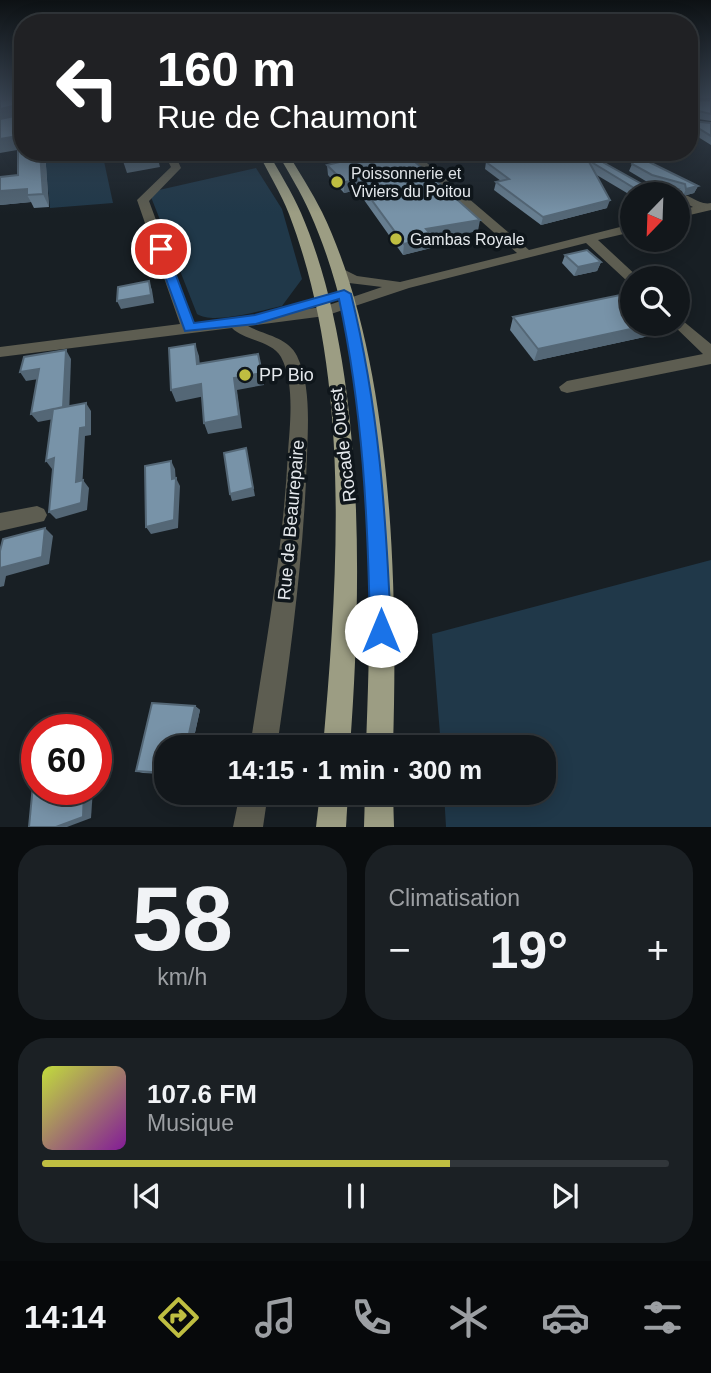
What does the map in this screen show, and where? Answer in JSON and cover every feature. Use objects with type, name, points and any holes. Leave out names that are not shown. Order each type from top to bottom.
[{"type":"main road","name":"Rocade Ouest","points":[[268,161],[294,208],[324,305],[343,494],[344,584],[338,735]]},
{"type":"main road","name":"Rocade Ouest","points":[[287,161],[313,205],[338,272],[358,352],[376,493],[381,582],[380,735]]},
{"type":"main road","points":[[331,827],[333,805]]},
{"type":"main road","points":[[379,805],[379,827]]},
{"type":"street","points":[[173,161],[176,168],[143,200],[189,328]]},
{"type":"street","points":[[418,161],[527,255]]},
{"type":"street","points":[[598,161],[611,168]]},
{"type":"street","points":[[690,200],[707,207]]},
{"type":"street","points":[[690,212],[707,207]]},
{"type":"street","points":[[1,357],[246,321],[346,300],[620,231]]},
{"type":"street","points":[[590,240],[620,267]]},
{"type":"street","points":[[338,272],[354,280],[404,285]]},
{"type":"street","name":"Rue de Beaurepaire","points":[[246,321],[240,329],[279,346],[288,354],[293,364],[299,408],[281,643],[265,735]]},
{"type":"street","points":[[690,333],[711,353]]},
{"type":"street","points":[[567,387],[711,358]]},
{"type":"street","points":[[0,522],[37,515]]},
{"type":"street","points":[[248,827],[252,805]]},
{"type":"shaded area","points":[[45,161],[104,161],[113,203],[50,208]]},
{"type":"shaded area","points":[[256,168],[282,209],[302,279],[282,306],[238,316],[205,317],[197,314],[151,197],[159,190]]},
{"type":"shaded area","points":[[711,560],[711,827],[446,827],[445,805],[556,805],[556,735],[440,735],[432,634]]},
{"type":"building","points":[[0,136],[14,136],[14,137],[0,139]]},
{"type":"building","points":[[18,161],[41,161],[43,194],[27,195],[27,189],[0,191],[0,177],[18,175]]},
{"type":"building","points":[[344,161],[414,161],[480,220],[426,229],[433,237],[404,244],[357,180],[344,182],[327,165]]},
{"type":"building","points":[[589,161],[610,200],[543,217],[496,182],[509,179],[486,162]]},
{"type":"building","points":[[590,161],[601,161],[638,182],[624,182]]},
{"type":"building","points":[[634,161],[647,161],[690,182],[678,182],[652,175],[632,164]]},
{"type":"building","points":[[587,250],[601,262],[578,267],[565,255]]},
{"type":"building","points":[[149,281],[151,295],[117,301],[118,287]]},
{"type":"building","points":[[620,295],[620,331],[538,349],[513,317]]},
{"type":"building","points":[[195,344],[197,364],[258,354],[262,373],[234,378],[239,416],[204,423],[201,384],[171,390],[169,348]]},
{"type":"building","points":[[66,350],[63,407],[54,409],[86,403],[86,427],[80,428],[76,482],[83,480],[81,503],[49,512],[54,458],[46,461],[53,409],[31,414],[39,369],[20,372],[24,357]]},
{"type":"building","points":[[246,448],[253,488],[230,494],[224,453]]},
{"type":"building","points":[[171,461],[172,479],[176,478],[174,520],[146,527],[145,466]]},
{"type":"building","points":[[45,528],[42,557],[0,568],[3,539]]},
{"type":"building","points":[[152,703],[195,706],[189,735],[154,735],[154,772],[136,771]]},
{"type":"building","points":[[31,805],[83,805],[83,817],[56,827],[29,827]]},
{"type":"place","name":"Poissonnerie et Viviers du Poitou","points":[[337,182]]},
{"type":"place","name":"Gambas Royale","points":[[396,239]]},
{"type":"place","name":"PP Bio","points":[[245,375]]},
{"type":"route","points":[[161,249],[189,328],[256,320],[313,300],[344,294],[358,352],[371,446],[381,582],[381,631]]}]
